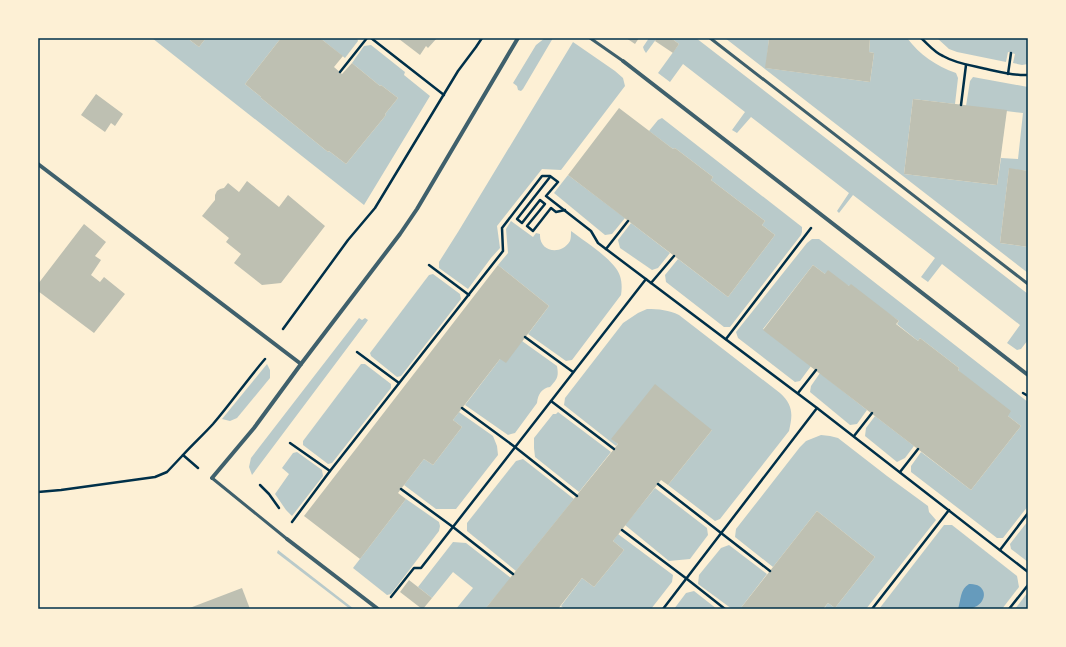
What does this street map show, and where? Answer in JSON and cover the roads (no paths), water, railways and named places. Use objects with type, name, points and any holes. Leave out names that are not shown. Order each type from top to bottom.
[{"type":"street","points":[[212,478],[254,428],[400,234],[417,209],[518,38]]},
{"type":"street","points":[[623,61],[1028,375]]},
{"type":"street","points":[[38,164],[301,364]]},
{"type":"street","points":[[287,539],[378,609]]},
{"type":"lane","points":[[590,38],[623,61]]},
{"type":"lane","points":[[710,38],[1028,284]]},
{"type":"lane","points":[[212,478],[287,539]]},
{"type":"water","points":[[969,584],[974,584],[982,588],[984,592],[983,599],[981,603],[972,609],[958,609],[962,592]]}]
